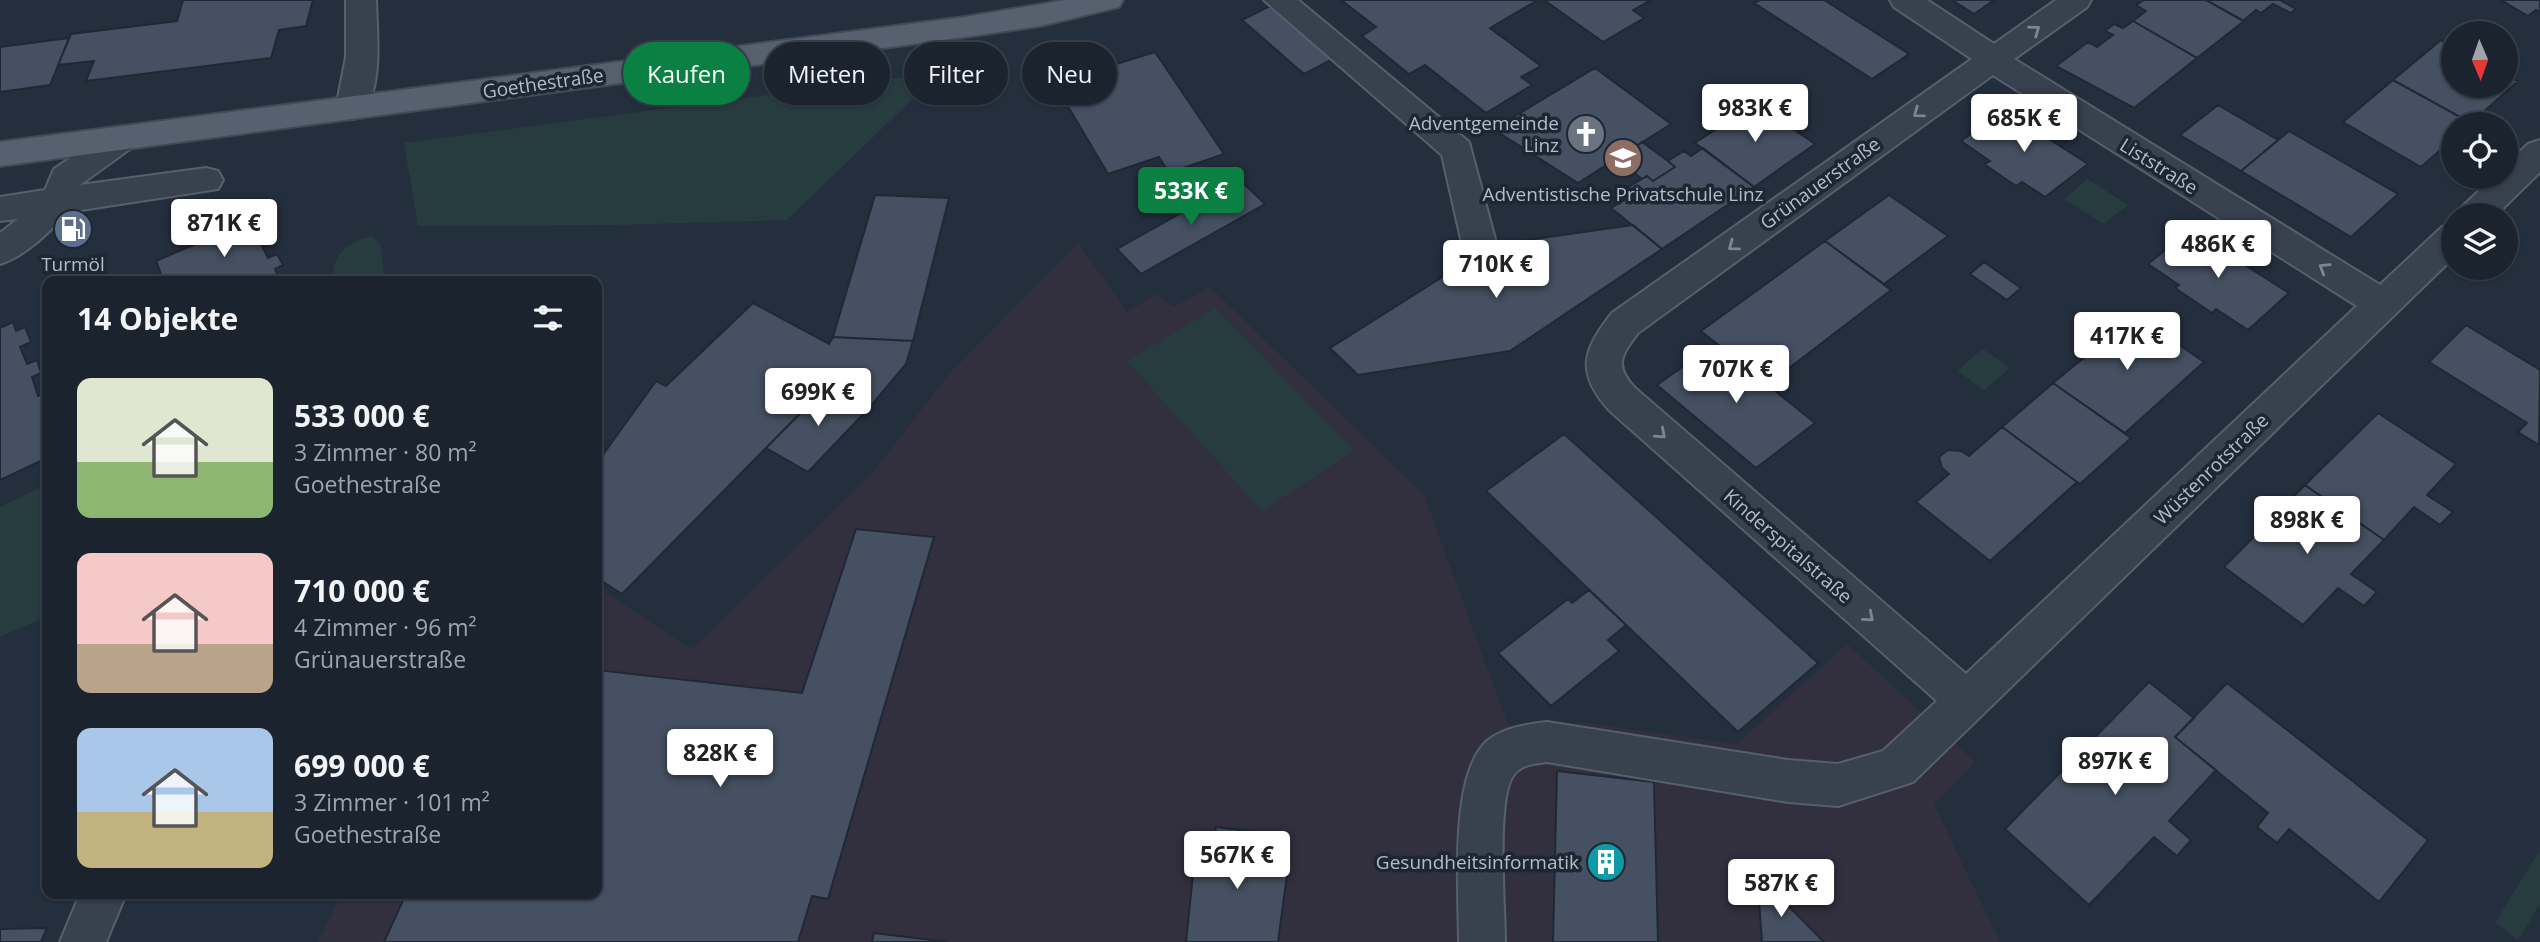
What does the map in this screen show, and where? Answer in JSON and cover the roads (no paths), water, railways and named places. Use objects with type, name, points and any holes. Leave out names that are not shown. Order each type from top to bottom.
[{"type":"main road","name":"Goethestraße","points":[[0,154],[965,27],[1040,16],[1108,0]]},
{"type":"street","points":[[352,108],[362,57],[361,0]]},
{"type":"street","points":[[1279,0],[1457,150],[1478,239]]},
{"type":"street","name":"Liststraße","points":[[1905,0],[1964,37],[2031,86],[2382,304]]},
{"type":"street","name":"Grünauerstraße","points":[[1611,388],[1602,367],[1606,348],[1625,323],[2076,0]]},
{"type":"street","points":[[0,251],[15,243],[58,201],[66,178],[123,138]]},
{"type":"street","points":[[2487,203],[2540,152]]},
{"type":"street","points":[[0,209],[206,180]]},
{"type":"street","name":"Wüstenrotstraße","points":[[1482,942],[1483,802],[1495,764],[1514,747],[1547,742],[1788,781],[1839,785],[1898,767],[2441,248]]},
{"type":"street","name":"Kinderspitalstraße","points":[[1611,388],[1968,702]]},
{"type":"street","points":[[83,942],[101,899]]},
{"type":"place","name":"Adventgemeinde Linz","points":[[1586,134]]},
{"type":"place","name":"Adventistische Privatschule Linz","points":[[1623,158]]},
{"type":"place","name":"Turmöl","points":[[73,229]]},
{"type":"place","name":"Gesundheitsinformatik","points":[[1606,862]]}]
